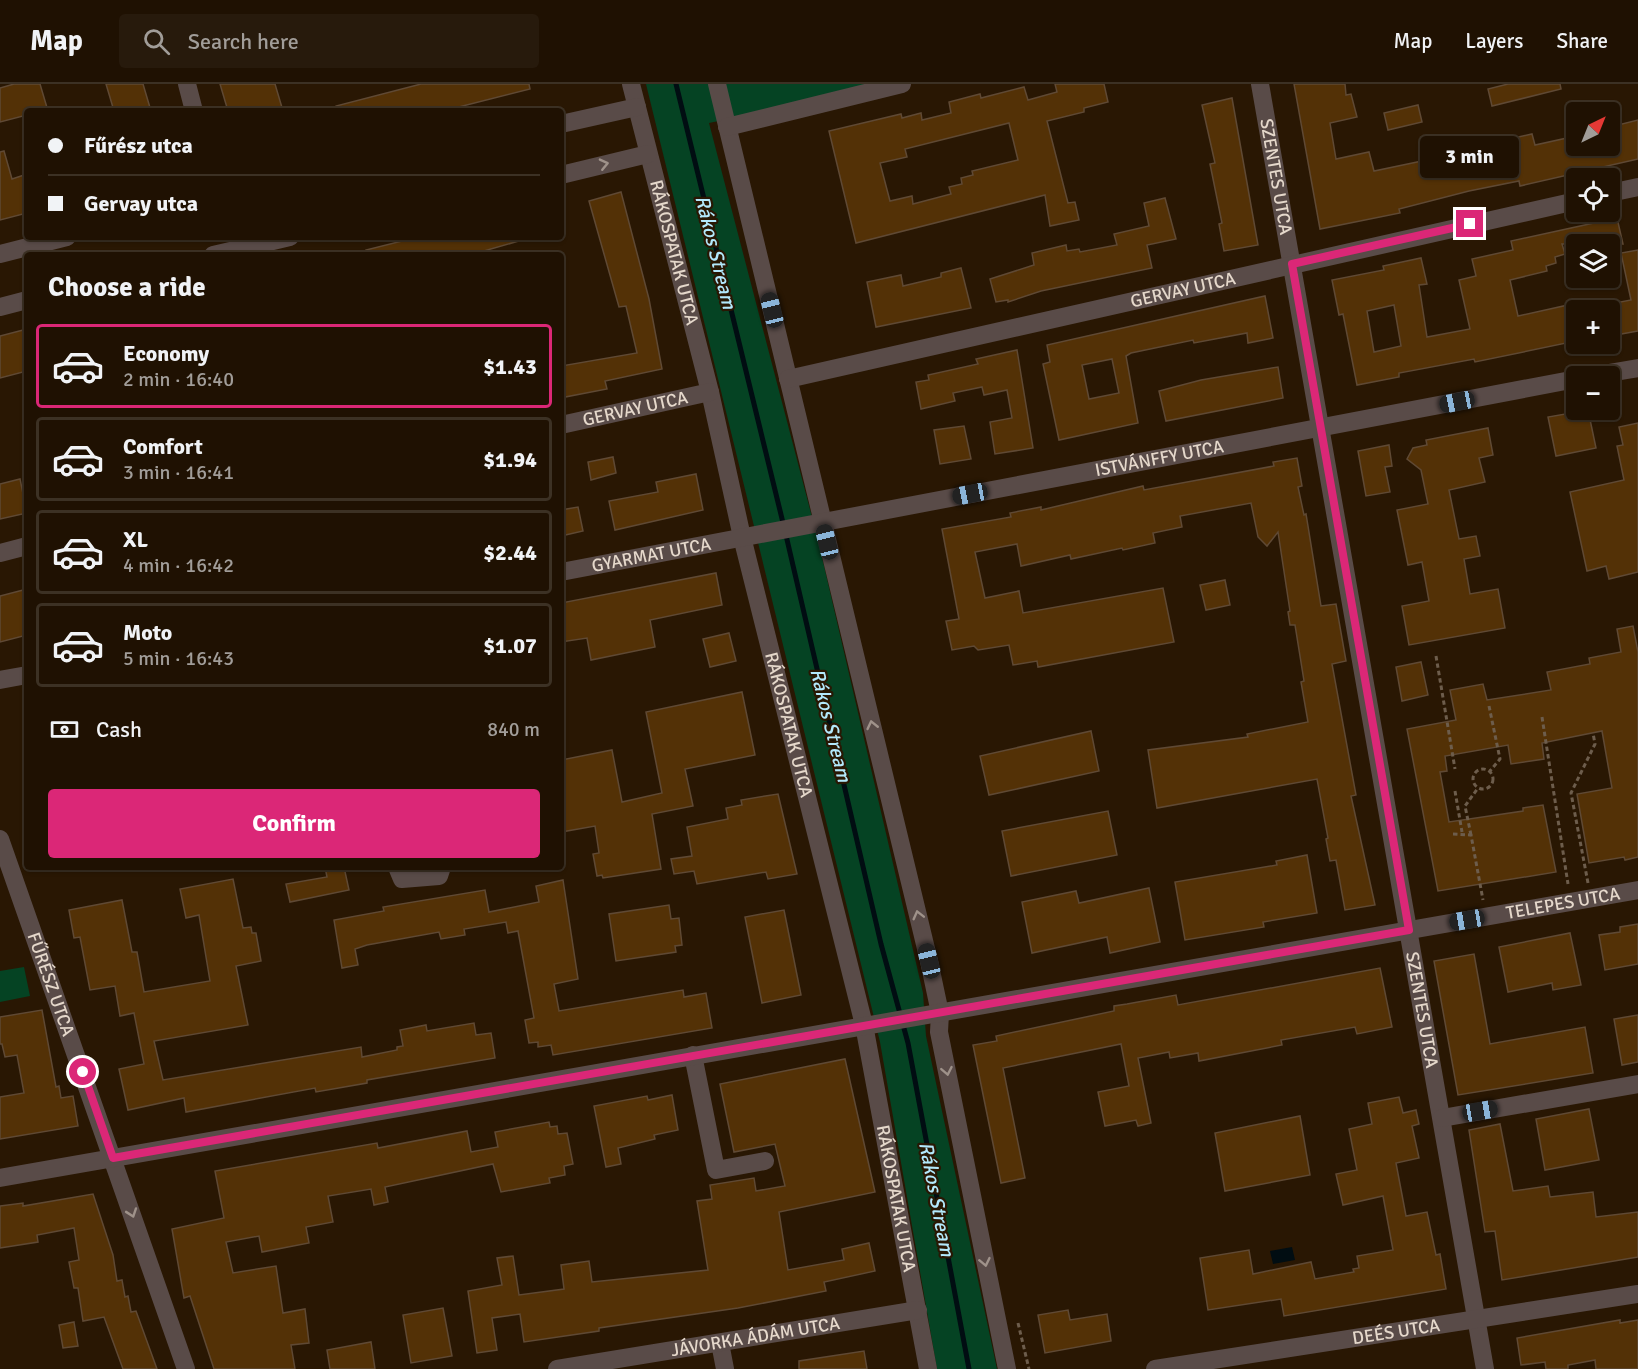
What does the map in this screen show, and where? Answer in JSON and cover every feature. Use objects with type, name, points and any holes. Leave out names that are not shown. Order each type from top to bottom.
[{"type":"street","points":[[187,84],[193,108]]},
{"type":"street","name":"RÁKOSPATAK UTCA","points":[[632,84],[648,154],[711,392],[742,537],[864,1025],[928,1369]]},
{"type":"street","points":[[717,84],[823,523],[932,1014],[939,1032],[1007,1369]]},
{"type":"street","points":[[727,127],[902,84]]},
{"type":"street","name":"SZENTES UTCA","points":[[1260,84],[1485,1369]]},
{"type":"street","points":[[564,123],[637,107]]},
{"type":"street","points":[[564,173],[648,154]]},
{"type":"street","points":[[1620,192],[1638,187]]},
{"type":"street","name":"GERVAY UTCA","points":[[788,379],[1566,203]]},
{"type":"street","points":[[0,254],[55,240]]},
{"type":"street","points":[[233,247],[273,240]]},
{"type":"street","points":[[0,307],[24,301]]},
{"type":"street","points":[[1620,371],[1638,368]]},
{"type":"street","name":"ISTVÁNFFY UTCA","points":[[742,537],[1566,381]]},
{"type":"street","name":"GERVAY UTCA","points":[[564,424],[711,392]]},
{"type":"street","name":"GYARMAT UTCA","points":[[564,571],[742,537]]},
{"type":"street","points":[[0,553],[24,547]]},
{"type":"street","points":[[0,680],[24,676]]},
{"type":"street","name":"FŰRÉSZ UTCA","points":[[0,838],[186,1369]]},
{"type":"street","points":[[398,870],[402,879],[440,876],[441,870]]},
{"type":"street","name":"TELEPES UTCA","points":[[0,1178],[1638,890]]},
{"type":"street","points":[[693,1055],[716,1170],[765,1161]]},
{"type":"street","points":[[1442,1118],[1638,1084]]},
{"type":"street","name":"DEÉS UTCA","points":[[1155,1369],[1638,1294]]},
{"type":"street","name":"JÁVORKA ÁDÁM UTCA","points":[[557,1369],[613,1365],[720,1343],[918,1310]]},
{"type":"street","points":[[720,1343],[725,1369]]},
{"type":"path","points":[[1436,656],[1455,769]]},
{"type":"path","points":[[1490,706],[1500,759],[1490,771]]},
{"type":"path","points":[[1542,717],[1571,902]]},
{"type":"path","points":[[1591,898],[1571,793],[1595,744],[1593,733]]},
{"type":"path","points":[[1483,769],[1490,771],[1494,779],[1493,784],[1484,790],[1478,788],[1473,780],[1474,775],[1483,769]]},
{"type":"path","points":[[1478,788],[1466,806],[1486,916]]},
{"type":"path","points":[[1455,791],[1462,832]]},
{"type":"path","points":[[1453,834],[1462,832],[1471,835]]},
{"type":"green space","points":[[646,84],[895,84],[709,123],[818,540],[923,993],[926,1036],[997,1369],[937,1369],[880,1042]]},
{"type":"green space","points":[[24,967],[30,996],[0,1002],[0,971]]},
{"type":"shaded area","points":[[1292,1247],[1295,1260],[1273,1264],[1270,1251]]},
{"type":"building","points":[[14,84],[40,84],[47,108],[24,108],[24,116],[0,122],[0,88]]},
{"type":"building","points":[[106,84],[143,84],[150,108],[113,108]]},
{"type":"building","points":[[220,84],[275,84],[282,108],[227,108]]},
{"type":"building","points":[[421,84],[529,84],[530,89],[455,108],[336,108],[336,106]]},
{"type":"building","points":[[1055,84],[1104,84],[1108,102],[1084,108],[1084,112],[1047,121],[1068,203],[1075,202],[1079,220],[1050,226],[1045,195],[856,243],[829,131],[901,114],[902,118],[921,113],[922,120],[951,113],[949,102],[980,94],[981,98],[1024,87],[1028,100],[1057,92]],"holes":[[[1009,123],[1018,160],[972,171],[973,175],[961,178],[962,184],[949,187],[951,194],[913,204],[912,196],[890,201],[880,163],[907,157],[905,149]]]},
{"type":"building","points":[[1294,84],[1345,84],[1346,95],[1351,94],[1357,117],[1330,123],[1336,159],[1369,152],[1374,171],[1465,152],[1464,146],[1476,141],[1491,138],[1492,143],[1532,134],[1535,145],[1566,138],[1566,156],[1620,156],[1620,124],[1638,120],[1638,159],[1599,168],[1566,168],[1566,175],[1520,186],[1519,181],[1469,191],[1399,209],[1400,213],[1320,229]]},
{"type":"building","points":[[1508,84],[1560,84],[1561,89],[1492,106],[1488,89]]},
{"type":"building","points":[[1232,98],[1258,245],[1224,251],[1219,224],[1222,223],[1210,164],[1215,163],[1202,105]]},
{"type":"building","points":[[1418,105],[1422,122],[1388,130],[1384,113]]},
{"type":"building","points":[[4,151],[12,179],[24,175],[24,214],[0,220],[0,152]]},
{"type":"building","points":[[621,192],[649,299],[662,369],[605,381],[607,389],[565,397],[564,365],[637,353],[626,306],[619,307],[589,201]]},
{"type":"building","points":[[1165,198],[1176,239],[1147,245],[1152,268],[1041,291],[1008,302],[1008,300],[996,302],[990,279],[1034,265],[1032,253],[1066,245],[1067,251],[1079,249],[1080,252],[1117,245],[1114,234],[1149,226],[1144,203]]},
{"type":"building","points":[[1599,222],[1618,222],[1623,244],[1620,244],[1620,234],[1566,234],[1566,244],[1562,244],[1565,254],[1555,257],[1556,263],[1546,266],[1547,271],[1510,280],[1518,316],[1566,305],[1566,343],[1475,362],[1474,359],[1399,373],[1399,377],[1357,385],[1343,314],[1339,315],[1332,280],[1384,270],[1383,266],[1421,258],[1427,284],[1419,285],[1427,337],[1470,329],[1459,280],[1476,276],[1472,259],[1513,250],[1511,241]],"holes":[[[1394,305],[1401,346],[1374,352],[1367,311]]]},
{"type":"building","points":[[406,240],[519,240],[480,252],[366,252],[366,250]]},
{"type":"building","points":[[1638,250],[1638,331],[1620,334],[1620,302],[1631,300],[1621,253]]},
{"type":"building","points":[[961,268],[971,308],[876,327],[867,282],[901,275],[903,286],[941,277],[941,273]]},
{"type":"building","points":[[1265,296],[1273,338],[1248,343],[1247,333],[1194,343],[1193,340],[1131,353],[1126,356],[1138,423],[1059,440],[1043,364],[1050,362],[1047,345]],"holes":[[[1112,359],[1119,393],[1089,399],[1082,365]]]},
{"type":"building","points":[[24,330],[24,372],[0,378],[0,336]]},
{"type":"building","points":[[1017,350],[1033,448],[995,454],[990,422],[1012,418],[1007,390],[984,395],[982,387],[953,393],[955,401],[921,409],[916,382],[929,380],[928,375],[978,364],[976,359]]},
{"type":"building","points":[[1278,367],[1283,398],[1166,421],[1159,391],[1201,380]]},
{"type":"building","points":[[1566,414],[1566,420],[1590,420],[1596,448],[1556,456],[1548,417]]},
{"type":"building","points":[[1638,423],[1638,572],[1609,579],[1606,566],[1587,571],[1570,492],[1624,480],[1617,446],[1623,445],[1619,427]]},
{"type":"building","points":[[964,426],[971,459],[940,464],[934,430]]},
{"type":"building","points":[[1488,428],[1493,455],[1479,458],[1485,482],[1449,490],[1459,539],[1476,536],[1480,556],[1464,559],[1470,594],[1498,589],[1505,628],[1409,645],[1402,606],[1429,601],[1422,562],[1408,565],[1397,510],[1428,504],[1421,470],[1407,459],[1413,448],[1427,445],[1426,440]]},
{"type":"building","points":[[1389,445],[1392,466],[1385,467],[1390,492],[1366,496],[1358,451]]},
{"type":"building","points":[[613,457],[616,473],[591,480],[588,462]]},
{"type":"building","points":[[1297,458],[1302,486],[1298,487],[1304,515],[1306,514],[1321,606],[1336,604],[1346,661],[1332,664],[1356,795],[1351,796],[1375,905],[1345,910],[1336,860],[1330,861],[1317,779],[1157,808],[1148,750],[1248,737],[1247,734],[1308,722],[1295,625],[1290,625],[1278,532],[1267,546],[1258,537],[1251,503],[1180,516],[1182,527],[1153,533],[1155,543],[1123,550],[1122,548],[1071,559],[1070,555],[1021,566],[1017,544],[975,552],[985,598],[1019,591],[1023,613],[1163,588],[1174,642],[1038,667],[1037,661],[1013,665],[1009,645],[978,650],[974,646],[952,650],[946,621],[959,619],[942,529],[1011,517],[1010,513],[1041,507],[1041,510],[1143,486],[1144,490],[1274,466],[1273,462]]},
{"type":"building","points":[[696,474],[703,510],[615,530],[609,501],[658,492],[656,482]]},
{"type":"building","points":[[20,479],[24,514],[0,519],[0,484]]},
{"type":"building","points":[[578,507],[583,531],[564,535],[564,509]]},
{"type":"building","points":[[716,573],[722,605],[650,620],[655,647],[591,660],[587,638],[564,642],[564,602]]},
{"type":"building","points":[[1225,580],[1230,605],[1206,610],[1200,585]]},
{"type":"building","points":[[24,590],[24,636],[0,642],[0,596]]},
{"type":"building","points":[[1633,626],[1638,652],[1638,857],[1589,863],[1577,794],[1612,788],[1602,731],[1542,743],[1544,759],[1511,764],[1508,745],[1445,756],[1447,771],[1440,772],[1449,822],[1523,811],[1523,808],[1543,805],[1556,872],[1438,891],[1407,729],[1456,720],[1450,690],[1483,684],[1487,700],[1551,690],[1547,672],[1590,664],[1589,658],[1621,652],[1617,629]]},
{"type":"building","points":[[729,633],[736,661],[710,667],[703,639]]},
{"type":"building","points":[[1421,662],[1428,695],[1402,701],[1396,667]]},
{"type":"building","points":[[742,692],[755,755],[685,769],[693,806],[652,814],[661,869],[603,878],[602,875],[597,876],[593,854],[599,853],[595,826],[564,831],[564,759],[612,750],[622,802],[662,793],[646,712]]},
{"type":"building","points":[[1091,731],[1099,771],[989,795],[980,756]]},
{"type":"building","points":[[778,794],[797,874],[768,879],[766,872],[697,884],[694,871],[674,874],[671,859],[692,856],[687,827],[728,819],[726,808],[742,805],[741,800]]},
{"type":"building","points":[[1108,811],[1117,855],[1011,876],[1002,831]]},
{"type":"building","points":[[1307,855],[1317,913],[1263,922],[1264,927],[1185,940],[1175,882],[1277,865],[1276,861]]},
{"type":"building","points":[[326,870],[345,870],[349,890],[290,902],[286,884],[327,877]]},
{"type":"building","points":[[233,879],[243,928],[251,927],[252,933],[256,933],[261,961],[236,966],[248,1025],[154,1041],[163,1080],[361,1047],[362,1057],[397,1050],[397,1047],[403,1046],[400,1030],[426,1025],[427,1031],[474,1023],[476,1035],[491,1033],[495,1058],[367,1080],[367,1083],[316,1092],[315,1088],[186,1112],[184,1098],[128,1110],[119,1069],[144,1064],[134,1013],[120,1016],[115,986],[90,990],[80,937],[74,938],[69,910],[122,900],[132,952],[137,952],[144,992],[210,981],[199,915],[186,918],[180,889]]},
{"type":"building","points":[[563,880],[578,979],[554,984],[559,1011],[683,990],[684,997],[706,993],[712,1028],[553,1055],[551,1045],[538,1047],[538,1042],[529,1043],[525,1020],[534,1018],[518,931],[508,933],[506,922],[464,929],[465,935],[441,939],[439,932],[367,945],[355,949],[358,965],[342,968],[334,920],[384,911],[383,907],[485,890],[489,912],[539,902],[536,886]]},
{"type":"building","points":[[1149,888],[1160,942],[1110,953],[1107,937],[1032,953],[1022,902],[1076,891],[1079,903]]},
{"type":"building","points":[[669,905],[671,919],[679,918],[682,945],[675,946],[676,952],[616,961],[609,914]]},
{"type":"building","points":[[784,910],[801,995],[762,1003],[745,917]]},
{"type":"building","points":[[1638,924],[1638,964],[1605,970],[1599,935],[1620,932],[1620,927]]},
{"type":"building","points":[[1570,933],[1581,985],[1553,990],[1552,983],[1508,992],[1499,947]]},
{"type":"building","points":[[1474,954],[1490,1044],[1585,1027],[1593,1073],[1458,1095],[1434,961]]},
{"type":"building","points":[[1380,968],[1392,1027],[1357,1034],[1355,1027],[1281,1040],[1282,1045],[1199,1061],[1198,1053],[1170,1058],[1169,1052],[1138,1058],[1151,1123],[1138,1126],[1136,1120],[1105,1126],[1098,1092],[1129,1086],[1121,1044],[1003,1068],[1025,1178],[1001,1183],[973,1045],[997,1041],[996,1036],[1114,1011],[1114,1006],[1176,995],[1178,1005]]},
{"type":"building","points":[[42,1010],[56,1087],[59,1086],[61,1098],[73,1096],[78,1126],[0,1139],[0,1097],[24,1093],[17,1055],[5,1057],[2,1044],[0,1044],[0,1017]]},
{"type":"building","points":[[1638,1015],[1638,1062],[1622,1065],[1614,1019]]},
{"type":"building","points":[[845,1059],[875,1192],[779,1212],[788,1270],[844,1260],[842,1249],[869,1243],[875,1271],[824,1282],[826,1291],[738,1308],[599,1328],[599,1331],[524,1342],[520,1314],[492,1318],[497,1350],[477,1353],[468,1291],[502,1285],[497,1258],[513,1256],[519,1295],[564,1289],[561,1265],[589,1261],[592,1282],[708,1270],[697,1201],[712,1199],[710,1185],[754,1178],[756,1191],[785,1186],[775,1144],[734,1152],[720,1084]]},
{"type":"building","points":[[672,1095],[678,1130],[654,1135],[655,1139],[618,1148],[621,1164],[606,1167],[594,1106],[647,1096],[648,1100]]},
{"type":"building","points":[[1399,1097],[1403,1113],[1416,1110],[1419,1124],[1412,1126],[1419,1158],[1396,1163],[1406,1216],[1427,1212],[1436,1255],[1440,1254],[1446,1289],[1284,1316],[1281,1299],[1208,1310],[1200,1258],[1249,1250],[1253,1274],[1311,1262],[1315,1279],[1354,1272],[1353,1269],[1359,1268],[1357,1256],[1393,1250],[1383,1196],[1343,1205],[1336,1174],[1357,1170],[1349,1129],[1372,1124],[1368,1103]]},
{"type":"building","points":[[1589,1109],[1599,1160],[1545,1170],[1536,1119]]},
{"type":"building","points":[[1300,1116],[1310,1175],[1225,1191],[1215,1133]]},
{"type":"building","points":[[549,1122],[550,1127],[557,1126],[558,1134],[567,1133],[573,1164],[564,1166],[565,1175],[549,1178],[550,1183],[501,1192],[493,1164],[385,1187],[388,1202],[374,1205],[371,1189],[328,1196],[333,1222],[306,1227],[309,1243],[262,1252],[259,1236],[226,1242],[233,1273],[276,1266],[283,1313],[305,1309],[309,1343],[291,1345],[295,1369],[214,1369],[190,1296],[184,1298],[172,1229],[224,1218],[215,1171],[377,1143],[378,1148],[467,1131],[471,1152],[498,1147],[495,1132]]},
{"type":"building","points":[[1500,1124],[1513,1191],[1548,1186],[1550,1197],[1593,1192],[1596,1217],[1638,1212],[1638,1257],[1502,1280],[1495,1231],[1485,1232],[1469,1130]]},
{"type":"building","points":[[93,1194],[113,1255],[117,1281],[122,1280],[125,1297],[128,1296],[131,1312],[136,1311],[157,1369],[123,1369],[104,1317],[83,1321],[78,1288],[74,1288],[69,1262],[79,1260],[74,1228],[37,1235],[38,1242],[0,1248],[0,1206],[23,1203],[23,1206]]},
{"type":"building","points":[[443,1308],[452,1356],[411,1363],[403,1315]]},
{"type":"building","points":[[1068,1310],[1070,1320],[1107,1314],[1111,1341],[1045,1353],[1038,1315]]},
{"type":"building","points":[[1620,1320],[1620,1323],[1638,1320],[1638,1369],[1596,1369],[1595,1360],[1568,1365],[1568,1369],[1546,1369],[1545,1362],[1521,1365],[1517,1338]]},
{"type":"building","points":[[74,1322],[78,1346],[63,1348],[59,1325]]},
{"type":"building","points":[[371,1342],[375,1369],[330,1369],[327,1350]]},
{"type":"building","points":[[864,1351],[867,1369],[799,1369],[799,1361]]},
{"type":"waterway","name":"Rákos Stream","points":[[676,84],[785,531],[881,944],[908,1043],[969,1369]]},
{"type":"route","points":[[83,1072],[113,1158],[1409,930],[1292,264],[1470,224]]}]
